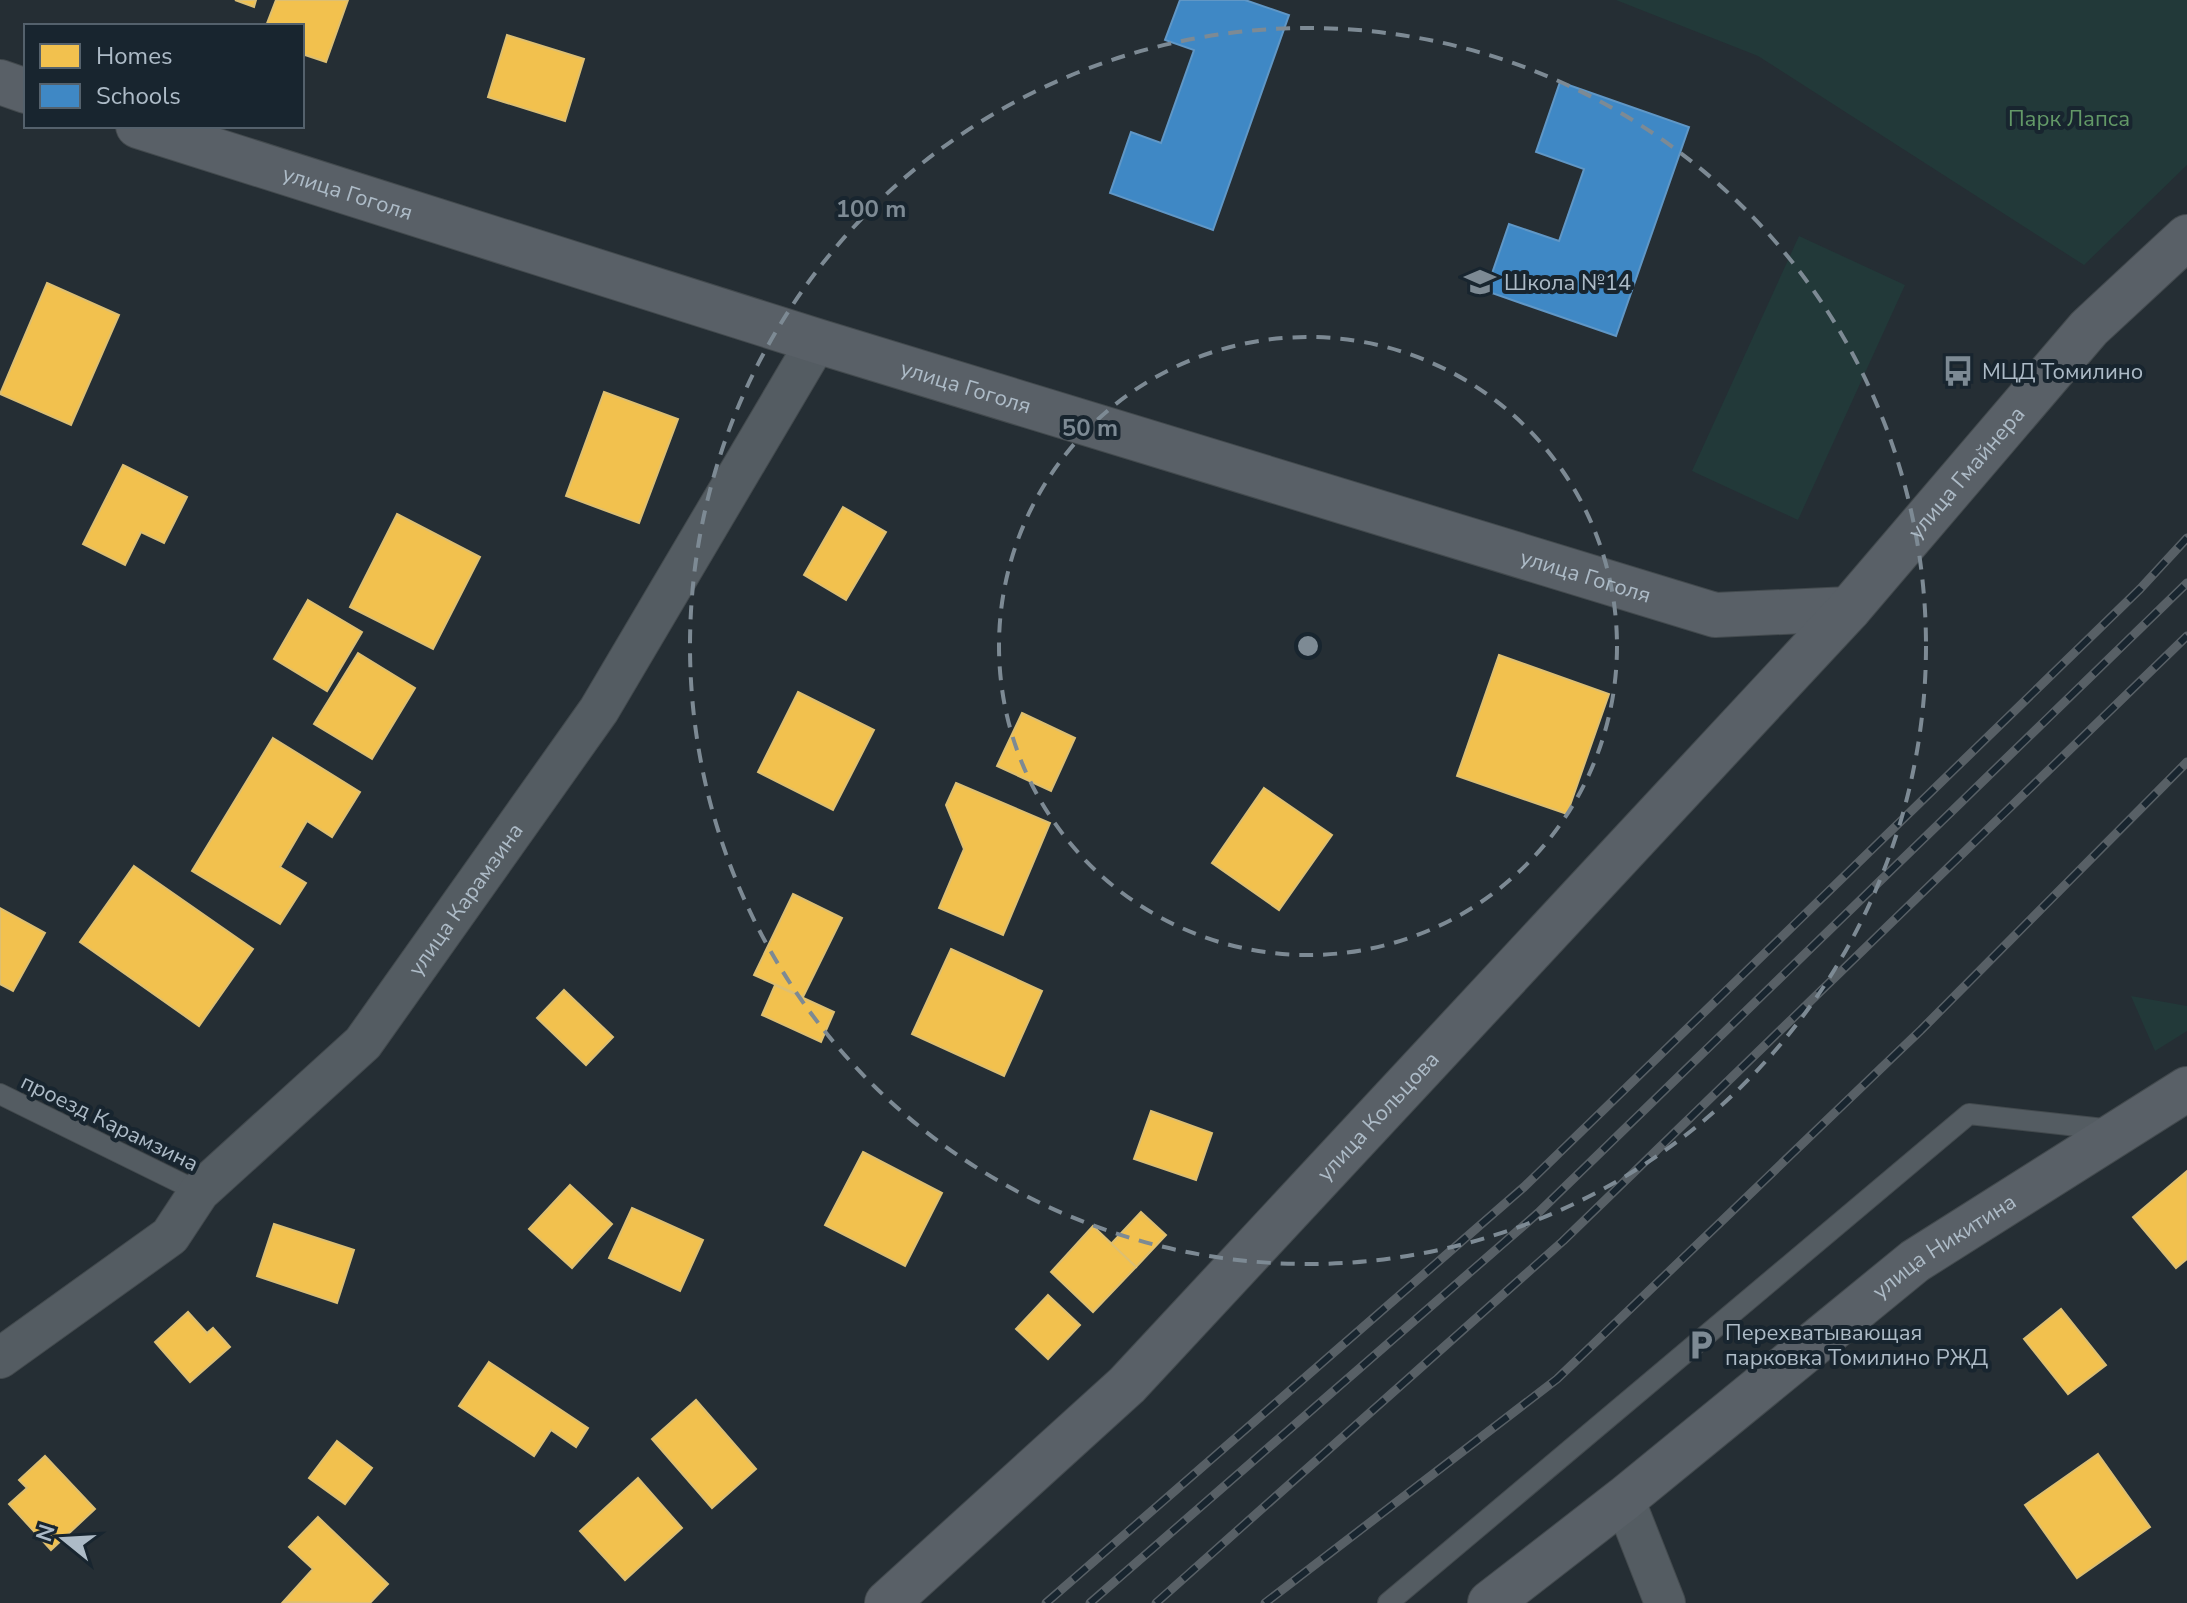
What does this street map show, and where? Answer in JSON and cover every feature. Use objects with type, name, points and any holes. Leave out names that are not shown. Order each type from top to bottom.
[{"type":"street","points":[[0,82],[24,90]]},
{"type":"street","name":"улица Гоголя","points":[[144,128],[817,341],[1715,615],[1849,609]]},
{"type":"street","name":"улица Гмайнера","points":[[1849,609],[2089,328],[2187,237]]},
{"type":"street","name":"улица Карамзина","points":[[0,1358],[170,1236],[199,1192],[363,1043],[599,710],[817,341]]},
{"type":"street","name":"улица Кольцова","points":[[887,1603],[1127,1385],[1849,609]]},
{"type":"street","name":"улица Никитина","points":[[1490,1603],[1624,1499],[1915,1261],[2187,1089]]},
{"type":"street","points":[[1624,1499],[1665,1603]]},
{"type":"lane","name":"проезд Карамзина","points":[[0,1094],[199,1192]]},
{"type":"lane","points":[[1388,1603],[1969,1114],[2121,1131]]},
{"type":"green space","name":"Парк Лапса","points":[[1616,0],[2187,0],[2187,165],[2084,265],[1758,56]]},
{"type":"green space","points":[[1799,236],[1905,285],[1798,520],[1692,471]]},
{"type":"green space","points":[[2131,996],[2187,1006],[2187,1031],[2155,1051]]},
{"type":"building: Homes","points":[[235,0],[256,0],[254,7]]},
{"type":"building: Homes","points":[[276,0],[348,0],[326,62],[304,55],[304,24],[267,24]]},
{"type":"building: Homes","points":[[507,35],[584,59],[565,121],[488,97]]},
{"type":"building: Homes","points":[[47,283],[119,315],[71,425],[0,394]]},
{"type":"building: Homes","points":[[604,392],[678,419],[639,523],[566,496]]},
{"type":"building: Homes","points":[[123,465],[187,497],[164,543],[141,532],[125,565],[83,544]]},
{"type":"building: Homes","points":[[843,507],[886,532],[846,600],[804,575]]},
{"type":"building: Homes","points":[[397,514],[480,557],[433,649],[350,607]]},
{"type":"building: Homes","points":[[308,600],[362,632],[327,691],[274,659]]},
{"type":"building: Homes","points":[[358,653],[415,688],[372,759],[314,724]]},
{"type":"building: Homes","points":[[1499,655],[1609,694],[1567,814],[1457,776]]},
{"type":"building: Homes","points":[[798,692],[874,730],[833,810],[758,772]]},
{"type":"building: Homes","points":[[1022,713],[1075,738],[1051,791],[997,766]]},
{"type":"building: Homes","points":[[273,738],[360,792],[332,837],[307,821],[280,867],[306,883],[280,924],[192,871]]},
{"type":"building: Homes","points":[[956,783],[1050,823],[1003,935],[939,908],[964,849],[946,805]]},
{"type":"building: Homes","points":[[1264,788],[1332,835],[1279,910],[1212,863]]},
{"type":"building: Homes","points":[[134,866],[253,949],[199,1026],[80,942]]},
{"type":"building: Homes","points":[[793,894],[842,918],[803,997],[754,975]]},
{"type":"building: Homes","points":[[0,908],[45,933],[13,991],[0,984]]},
{"type":"building: Homes","points":[[951,949],[1042,991],[1004,1076],[912,1034]]},
{"type":"building: Homes","points":[[775,985],[834,1012],[821,1042],[762,1015]]},
{"type":"building: Homes","points":[[564,990],[613,1037],[586,1065],[537,1018]]},
{"type":"building: Homes","points":[[1151,1111],[1212,1133],[1196,1180],[1134,1159]]},
{"type":"building: Homes","points":[[863,1152],[942,1193],[905,1266],[825,1225]]},
{"type":"building: Homes","points":[[2187,1171],[2187,1259],[2176,1268],[2133,1217]]},
{"type":"building: Homes","points":[[570,1185],[612,1224],[572,1268],[529,1229]]},
{"type":"building: Homes","points":[[632,1208],[703,1240],[680,1291],[609,1258]]},
{"type":"building: Homes","points":[[1141,1212],[1166,1235],[1136,1267],[1111,1244]]},
{"type":"building: Homes","points":[[274,1224],[354,1250],[337,1303],[257,1276]]},
{"type":"building: Homes","points":[[1093,1226],[1136,1267],[1093,1312],[1051,1272]]},
{"type":"building: Homes","points":[[1048,1295],[1080,1325],[1048,1359],[1016,1329]]},
{"type":"building: Homes","points":[[2061,1309],[2106,1365],[2068,1394],[2024,1339]]},
{"type":"building: Homes","points":[[188,1312],[207,1333],[213,1328],[230,1347],[190,1382],[155,1342]]},
{"type":"building: Homes","points":[[489,1362],[588,1428],[576,1447],[551,1430],[534,1456],[459,1406]]},
{"type":"building: Homes","points":[[696,1400],[756,1469],[712,1508],[652,1439]]},
{"type":"building: Homes","points":[[337,1441],[372,1468],[345,1504],[309,1478]]},
{"type":"building: Homes","points":[[2098,1454],[2150,1527],[2077,1578],[2025,1505]]},
{"type":"building: Homes","points":[[45,1456],[95,1509],[51,1550],[9,1504],[27,1488],[19,1480]]},
{"type":"building: Homes","points":[[638,1478],[682,1528],[625,1580],[580,1531]]},
{"type":"building: Homes","points":[[318,1517],[388,1584],[370,1603],[283,1602],[313,1569],[289,1547]]},
{"type":"building: Schools","points":[[1180,0],[1245,0],[1289,15],[1213,230],[1110,193],[1131,132],[1161,143],[1194,50],[1165,40]]},
{"type":"building: Schools","points":[[1560,82],[1689,127],[1616,336],[1486,291],[1509,224],[1559,241],[1584,169],[1536,152]]},
{"type":"railway","points":[[1046,1603],[1524,1187],[2140,589],[2187,538]]},
{"type":"railway","points":[[1090,1603],[1538,1213],[2187,583]]},
{"type":"railway","points":[[1156,1603],[1563,1241],[2187,636]]},
{"type":"railway","points":[[1265,1603],[1557,1379],[1921,1030],[2187,762]]},
{"type":"place","name":"Школа №14","points":[[1480,282]]},
{"type":"place","name":"МЦД Томилино","points":[[1958,371]]},
{"type":"place","name":"Перехватывающая парковка Томилино РЖД","points":[[1701,1345]]}]
